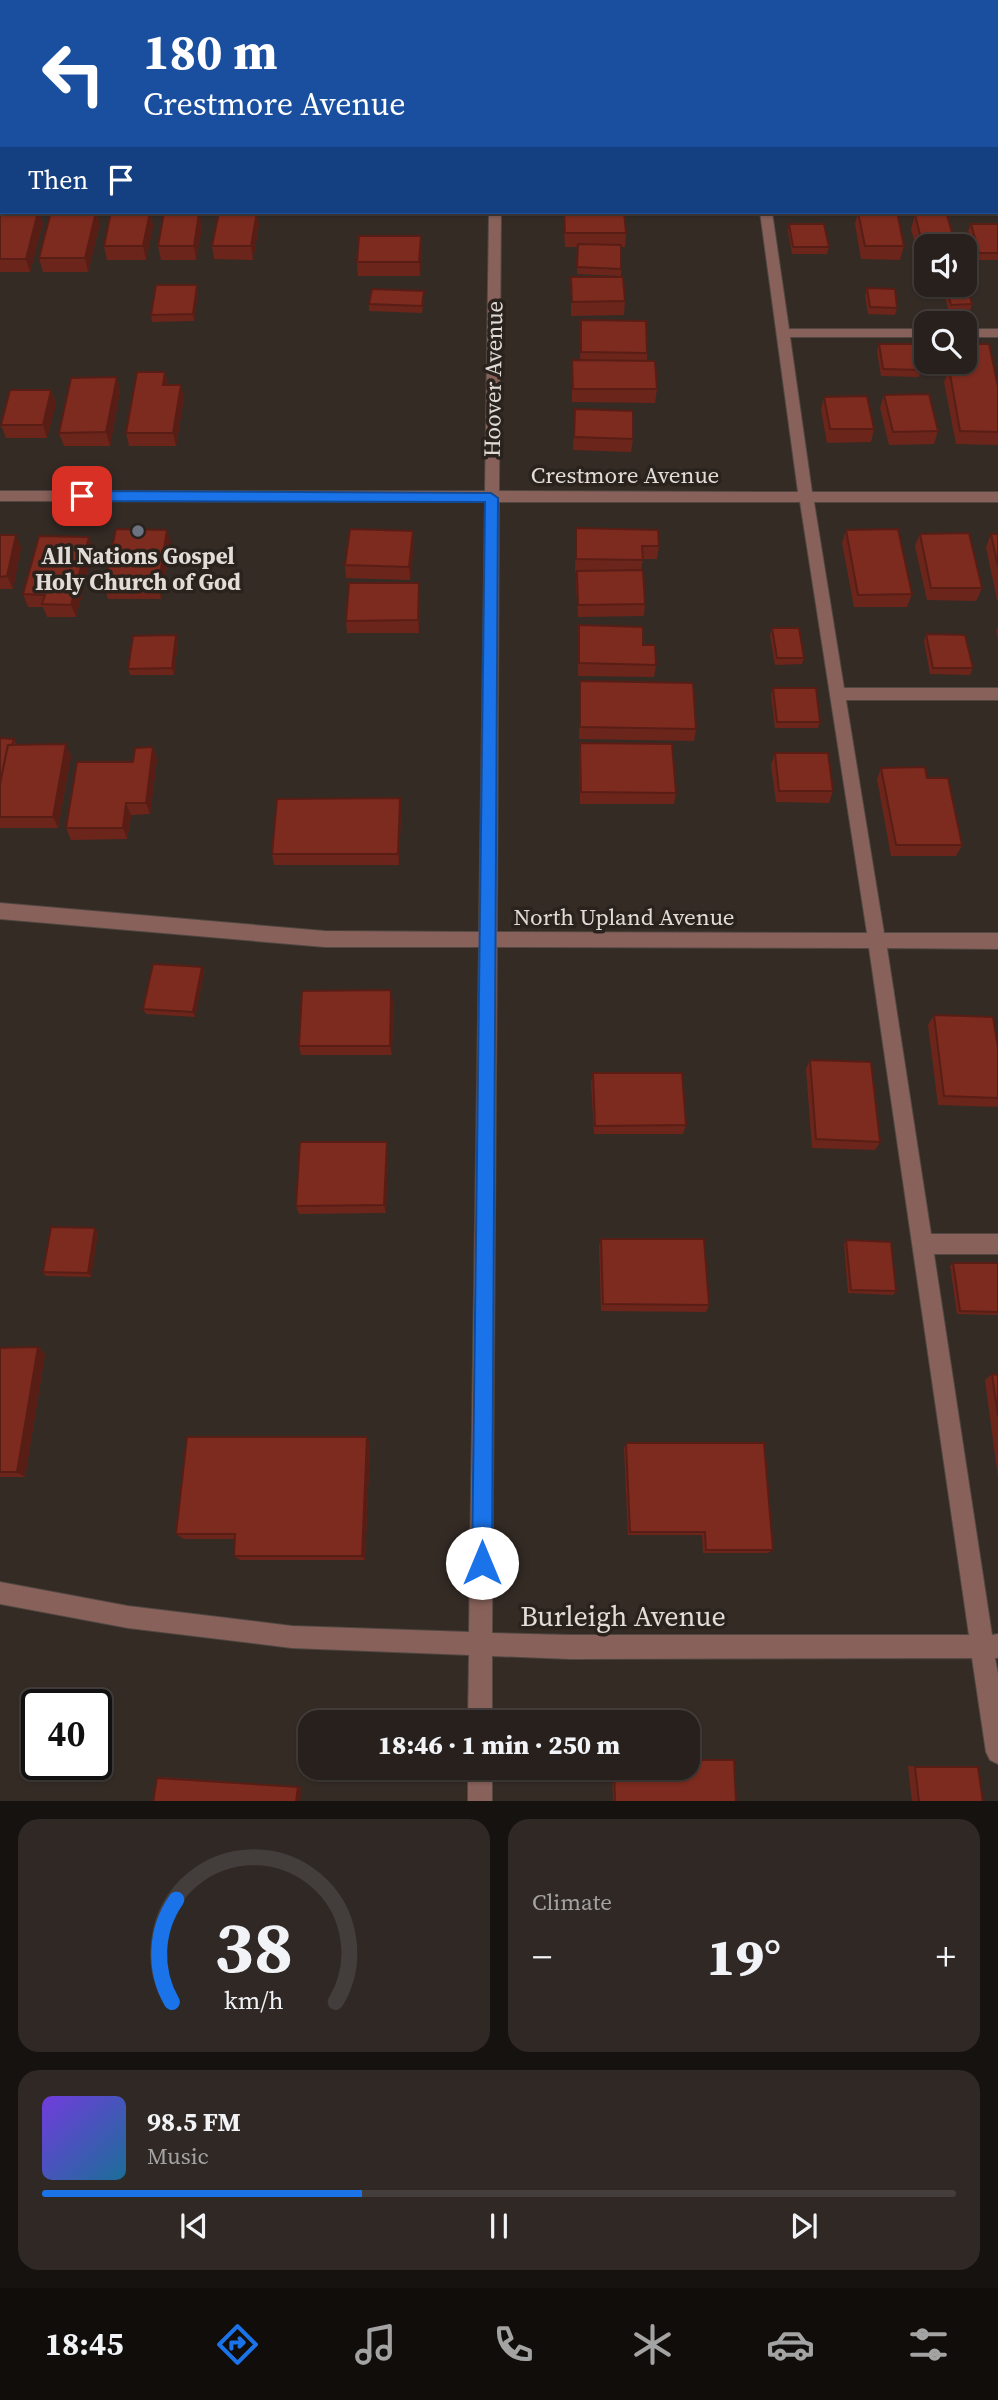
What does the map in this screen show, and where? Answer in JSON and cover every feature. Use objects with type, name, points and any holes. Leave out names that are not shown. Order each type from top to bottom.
[{"type":"street","name":"Hoover Avenue","points":[[480,1710],[495,214]]},
{"type":"street","points":[[766,214],[806,497],[922,1244],[989,1646],[998,1752]]},
{"type":"street","points":[[783,334],[914,333]]},
{"type":"street","points":[[977,333],[998,333]]},
{"type":"street","name":"Crestmore Avenue","points":[[0,496],[998,497]]},
{"type":"street","points":[[837,694],[998,694]]},
{"type":"street","name":"North Upland Avenue","points":[[0,911],[325,939],[998,941]]},
{"type":"street","points":[[922,1244],[998,1244]]},
{"type":"street","name":"Burleigh Avenue","points":[[0,1593],[128,1617],[292,1637],[570,1647],[989,1646]]},
{"type":"street","points":[[480,1780],[480,1801]]},
{"type":"building","points":[[0,214],[37,214],[26,259],[0,259]]},
{"type":"building","points":[[50,214],[96,214],[85,258],[39,258]]},
{"type":"building","points":[[111,214],[150,214],[143,246],[104,246]]},
{"type":"building","points":[[164,214],[199,214],[194,246],[158,246]]},
{"type":"building","points":[[219,214],[257,214],[251,246],[212,246]]},
{"type":"building","points":[[564,214],[624,214],[626,233],[565,233]]},
{"type":"building","points":[[858,214],[897,214],[904,246],[865,246]]},
{"type":"building","points":[[915,215],[947,215],[952,234],[920,234]]},
{"type":"building","points":[[789,224],[824,224],[829,247],[793,247]]},
{"type":"building","points":[[971,224],[998,224],[998,253],[979,253],[977,234],[974,234]]},
{"type":"building","points":[[359,236],[421,236],[419,262],[357,262]]},
{"type":"building","points":[[578,244],[621,245],[621,269],[577,267]]},
{"type":"building","points":[[571,277],[623,277],[625,301],[572,302]]},
{"type":"building","points":[[156,285],[197,285],[193,314],[151,315]]},
{"type":"building","points":[[867,288],[895,289],[897,308],[870,307]]},
{"type":"building","points":[[372,289],[424,291],[422,306],[369,304]]},
{"type":"building","points":[[949,297],[970,297],[972,304],[951,305]]},
{"type":"building","points":[[581,320],[646,321],[647,353],[581,352]]},
{"type":"building","points":[[879,344],[914,344],[914,370],[883,369]]},
{"type":"building","points":[[977,344],[989,344],[998,387],[998,432],[960,431],[950,374],[977,374]]},
{"type":"building","points":[[572,360],[655,361],[657,389],[573,389]]},
{"type":"building","points":[[137,372],[165,372],[163,385],[181,385],[173,433],[126,433]]},
{"type":"building","points":[[117,377],[106,432],[59,433],[71,378]]},
{"type":"building","points":[[10,390],[51,390],[43,425],[1,425]]},
{"type":"building","points":[[929,394],[938,431],[893,432],[884,395]]},
{"type":"building","points":[[867,396],[874,429],[830,429],[824,397]]},
{"type":"building","points":[[575,409],[633,411],[633,439],[574,437]]},
{"type":"building","points":[[576,528],[658,530],[659,546],[642,546],[643,560],[576,559]]},
{"type":"building","points":[[116,529],[167,530],[158,587],[104,587]]},
{"type":"building","points":[[350,529],[413,531],[409,567],[345,565]]},
{"type":"building","points":[[898,529],[912,594],[858,595],[846,530]]},
{"type":"building","points":[[969,533],[982,588],[931,588],[920,534]]},
{"type":"building","points":[[991,534],[998,534],[998,567]]},
{"type":"building","points":[[0,535],[16,535],[7,576],[0,577]]},
{"type":"building","points":[[39,536],[89,537],[71,605],[42,604],[45,595],[23,594]]},
{"type":"building","points":[[643,570],[645,604],[578,605],[577,571]]},
{"type":"building","points":[[349,583],[419,583],[418,620],[346,621]]},
{"type":"building","points":[[579,625],[643,627],[643,645],[655,645],[656,665],[579,663]]},
{"type":"building","points":[[772,628],[799,628],[804,658],[777,658]]},
{"type":"building","points":[[926,634],[965,635],[973,668],[933,668]]},
{"type":"building","points":[[176,635],[172,668],[128,669],[133,636]]},
{"type":"building","points":[[580,681],[693,683],[696,729],[580,727]]},
{"type":"building","points":[[773,688],[816,688],[820,722],[777,722]]},
{"type":"building","points":[[0,738],[14,739],[12,745],[8,745],[0,784]]},
{"type":"building","points":[[580,743],[672,744],[676,793],[581,792]]},
{"type":"building","points":[[66,744],[53,817],[0,817],[0,784],[8,745]]},
{"type":"building","points":[[153,747],[146,803],[126,803],[123,828],[66,828],[77,762],[133,762],[135,748]]},
{"type":"building","points":[[775,753],[828,753],[833,791],[779,791]]},
{"type":"building","points":[[925,767],[927,778],[948,778],[962,845],[896,845],[881,768]]},
{"type":"building","points":[[400,798],[398,854],[272,854],[277,799]]},
{"type":"building","points":[[153,964],[202,967],[193,1012],[143,1009]]},
{"type":"building","points":[[391,990],[390,1046],[299,1046],[302,991]]},
{"type":"building","points":[[934,1015],[993,1017],[998,1048],[998,1098],[944,1096]]},
{"type":"building","points":[[810,1060],[871,1062],[880,1142],[816,1139]]},
{"type":"building","points":[[593,1073],[682,1073],[686,1125],[595,1126]]},
{"type":"building","points":[[300,1142],[387,1142],[384,1205],[296,1206]]},
{"type":"building","points":[[51,1227],[95,1228],[88,1273],[43,1272]]},
{"type":"building","points":[[601,1239],[704,1239],[709,1305],[603,1304]]},
{"type":"building","points":[[846,1240],[891,1242],[896,1291],[851,1290]]},
{"type":"building","points":[[953,1263],[998,1263],[998,1312],[960,1311]]},
{"type":"building","points":[[38,1347],[17,1472],[0,1472],[0,1348]]},
{"type":"building","points":[[992,1374],[998,1375],[998,1416]]},
{"type":"building","points":[[187,1437],[367,1437],[362,1556],[234,1556],[235,1534],[176,1534]]},
{"type":"building","points":[[626,1443],[764,1443],[773,1550],[706,1550],[705,1532],[630,1532]]},
{"type":"building","points":[[700,1760],[734,1760],[736,1801],[615,1801],[614,1780],[700,1780]]},
{"type":"building","points":[[915,1767],[978,1767],[983,1801],[919,1801]]},
{"type":"building","points":[[157,1778],[298,1787],[296,1801],[153,1801]]},
{"type":"place","name":"All Nations Gospel Holy Church of God","points":[[138,531]]},
{"type":"route","points":[[82,496],[491,498],[482,1563]]}]
